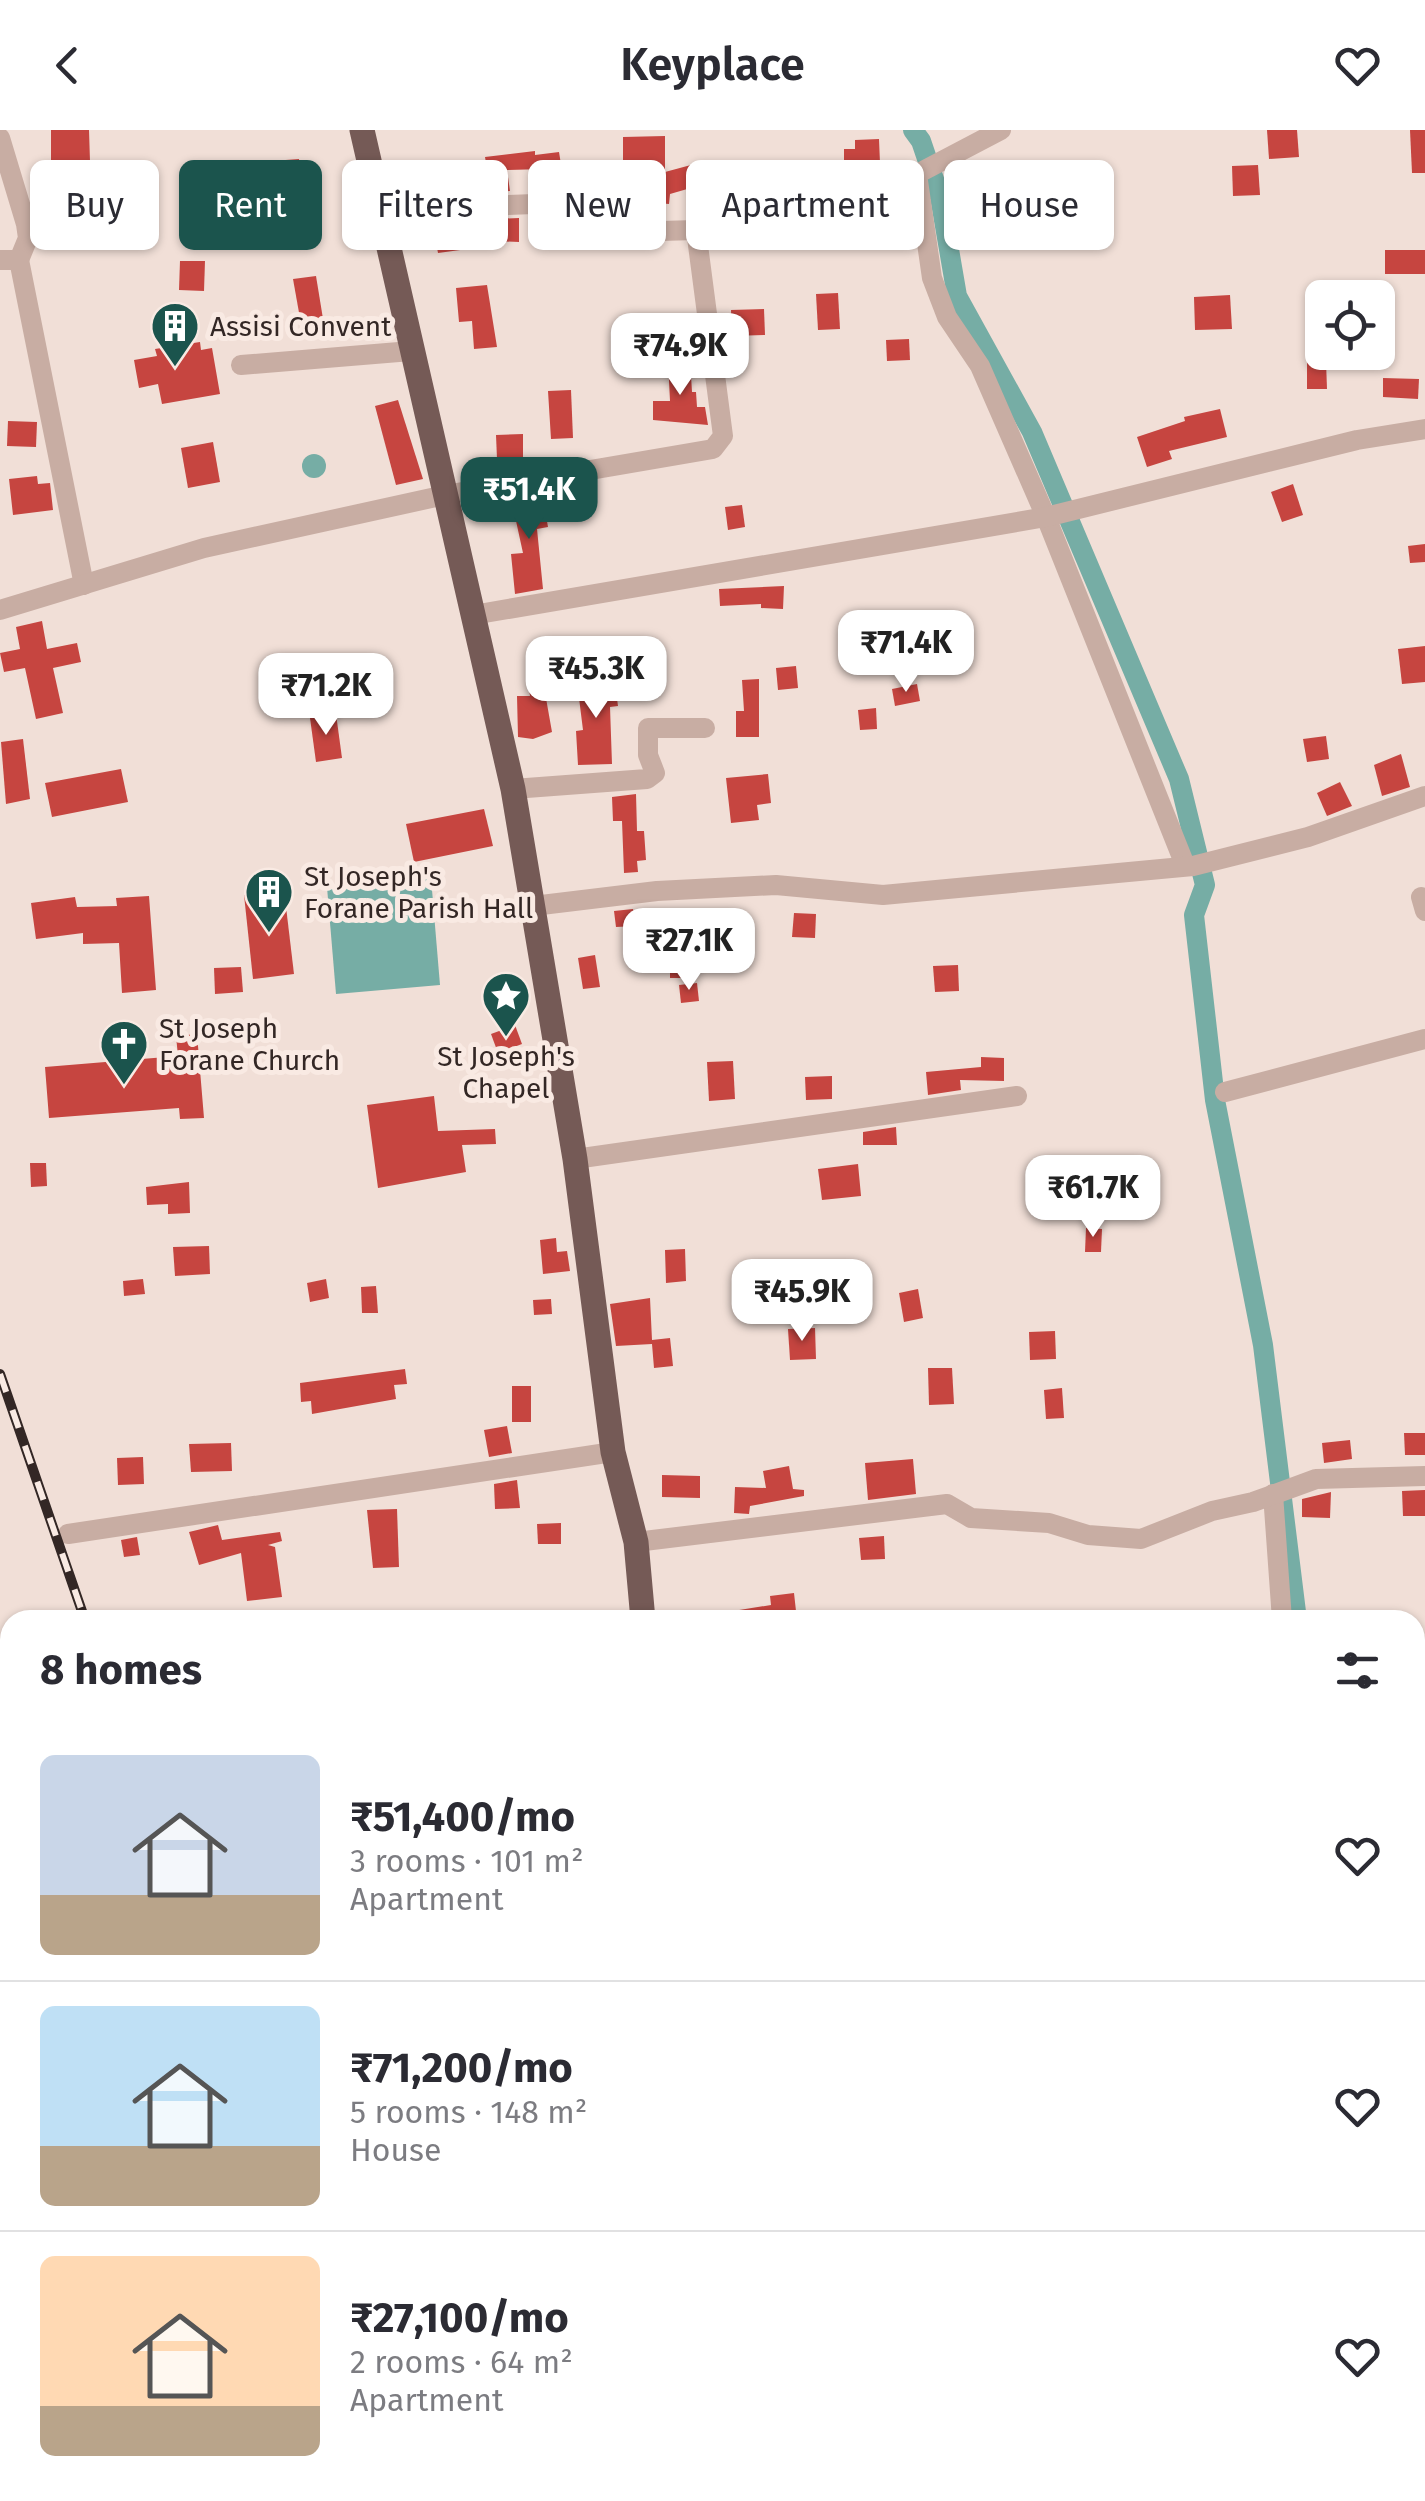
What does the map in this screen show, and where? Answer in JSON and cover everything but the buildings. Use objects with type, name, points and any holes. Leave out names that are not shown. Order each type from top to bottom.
[{"type":"main road","points":[[362,130],[370,160]]},
{"type":"main road","points":[[391,250],[513,790],[575,1159],[613,1452],[636,1542],[642,1610]]},
{"type":"street","points":[[924,170],[1000,130]]},
{"type":"street","points":[[0,138],[28,238],[9,260],[84,585]]},
{"type":"street","points":[[508,205],[613,200],[625,232],[686,230]]},
{"type":"street","points":[[924,201],[932,278],[947,317],[980,366],[1051,515],[1155,783],[1178,860]]},
{"type":"street","points":[[0,610],[204,548],[445,495],[582,474],[718,445],[723,436],[699,250]]},
{"type":"street","points":[[241,365],[411,351]]},
{"type":"street","points":[[473,615],[1051,515],[1357,440],[1425,429]]},
{"type":"street","points":[[513,790],[647,779],[655,773],[648,728],[706,728]]},
{"type":"street","points":[[533,906],[657,891],[776,886],[883,894],[1178,860],[1308,837],[1425,796]]},
{"type":"street","points":[[1231,1090],[1425,1039]]},
{"type":"street","points":[[575,1159],[1017,1096]]},
{"type":"street","points":[[68,1534],[613,1452]]},
{"type":"street","points":[[636,1542],[947,1504],[971,1518],[1049,1524],[1088,1536],[1141,1539],[1212,1510],[1316,1479],[1425,1476]]},
{"type":"street","points":[[1282,1610],[1283,1490]]},
{"type":"water","points":[[314,454],[323,457],[323,475],[314,478],[305,475],[302,466],[305,457]]},
{"type":"water","points":[[431,878],[440,985],[336,994],[327,887]]},
{"type":"waterway","points":[[913,130],[921,141],[940,197],[957,296],[1032,432],[1179,779],[1205,885],[1194,915],[1215,1100],[1263,1345],[1296,1610]]},
{"type":"railway","points":[[0,1374],[82,1610]]},
{"type":"place","name":"Assisi Convent","points":[[175,368]]},
{"type":"place","name":"St Joseph's Forane Parish Hall","points":[[269,934]]},
{"type":"place","name":"St Joseph's Chapel","points":[[506,1038]]},
{"type":"place","name":"St Joseph Forane Church","points":[[124,1086]]}]
